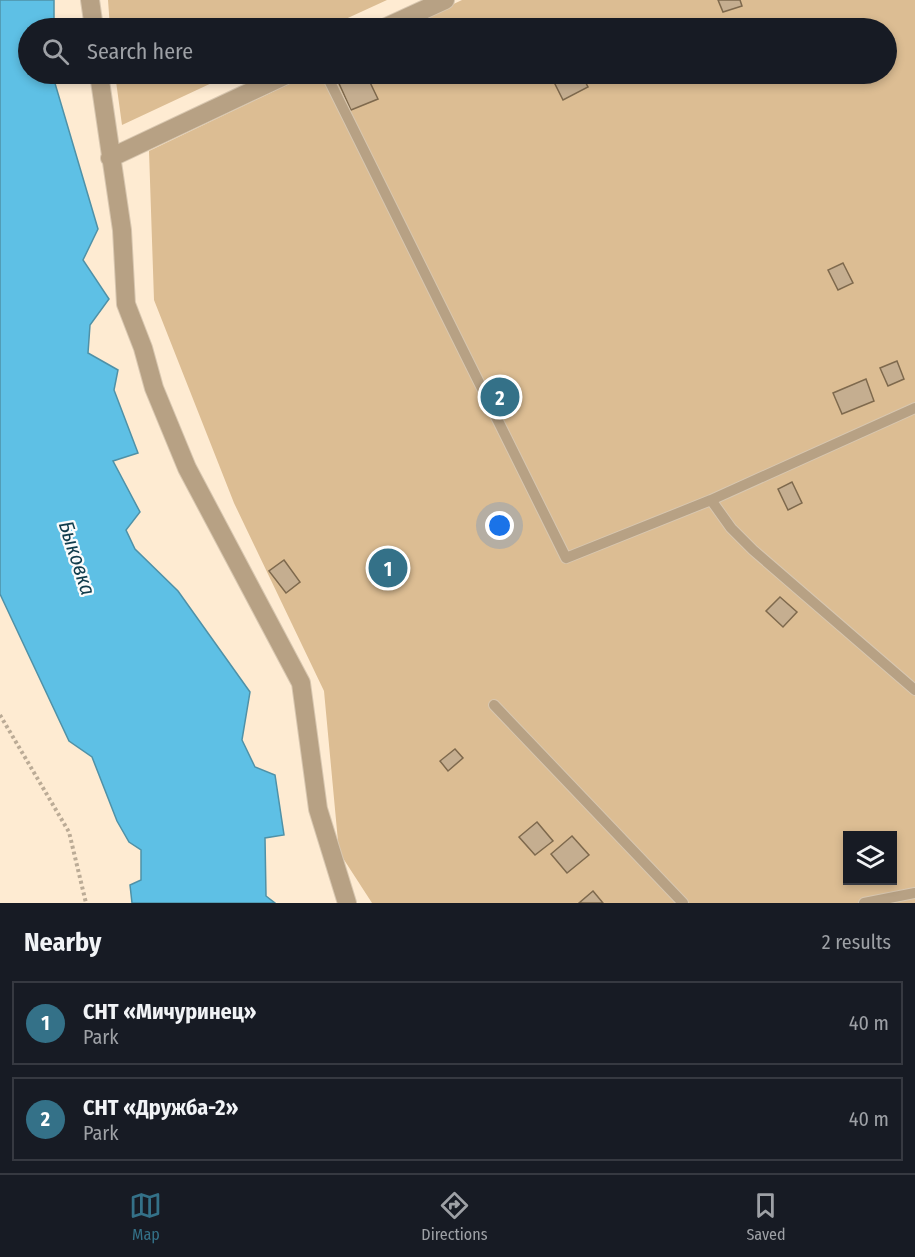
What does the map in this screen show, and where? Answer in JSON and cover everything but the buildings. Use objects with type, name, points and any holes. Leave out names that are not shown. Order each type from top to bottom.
[{"type":"street","points":[[90,0],[93,18]]},
{"type":"street","points":[[406,18],[445,0]]},
{"type":"street","points":[[100,84],[122,230],[126,304],[143,348],[154,388],[188,468],[301,683],[318,809],[347,903]]},
{"type":"street","points":[[110,158],[267,84]]},
{"type":"lane","points":[[331,84],[566,558],[711,500],[915,408]]},
{"type":"lane","points":[[711,500],[731,528],[753,550],[915,690]]},
{"type":"lane","points":[[494,705],[683,903]]},
{"type":"lane","points":[[864,903],[915,893]]},
{"type":"path","points":[[0,715],[69,832],[86,903]]},
{"type":"shaded area","points":[[108,0],[387,0],[348,18],[109,18]]},
{"type":"shaded area","points":[[462,0],[915,0],[915,903],[372,903],[339,852],[324,691],[234,503],[154,300],[149,151],[289,84],[897,84],[897,18],[424,18]]},
{"type":"shaded area","points":[[116,84],[210,84],[122,125]]},
{"type":"water","name":"Быковка","points":[[0,0],[54,0],[54,18],[18,18],[18,84],[55,84],[98,229],[83,260],[109,299],[90,325],[88,353],[118,370],[114,390],[138,453],[113,461],[140,512],[126,530],[135,549],[178,591],[250,692],[242,740],[255,767],[275,775],[284,835],[265,838],[266,896],[275,903],[132,903],[130,885],[141,880],[141,850],[129,842],[117,821],[92,757],[69,741],[0,594]]},
{"type":"place","name":"СНТ «Дружба-2»","points":[[500,397]]},
{"type":"place","name":"СНТ «Мичуринец»","points":[[388,568]]}]
